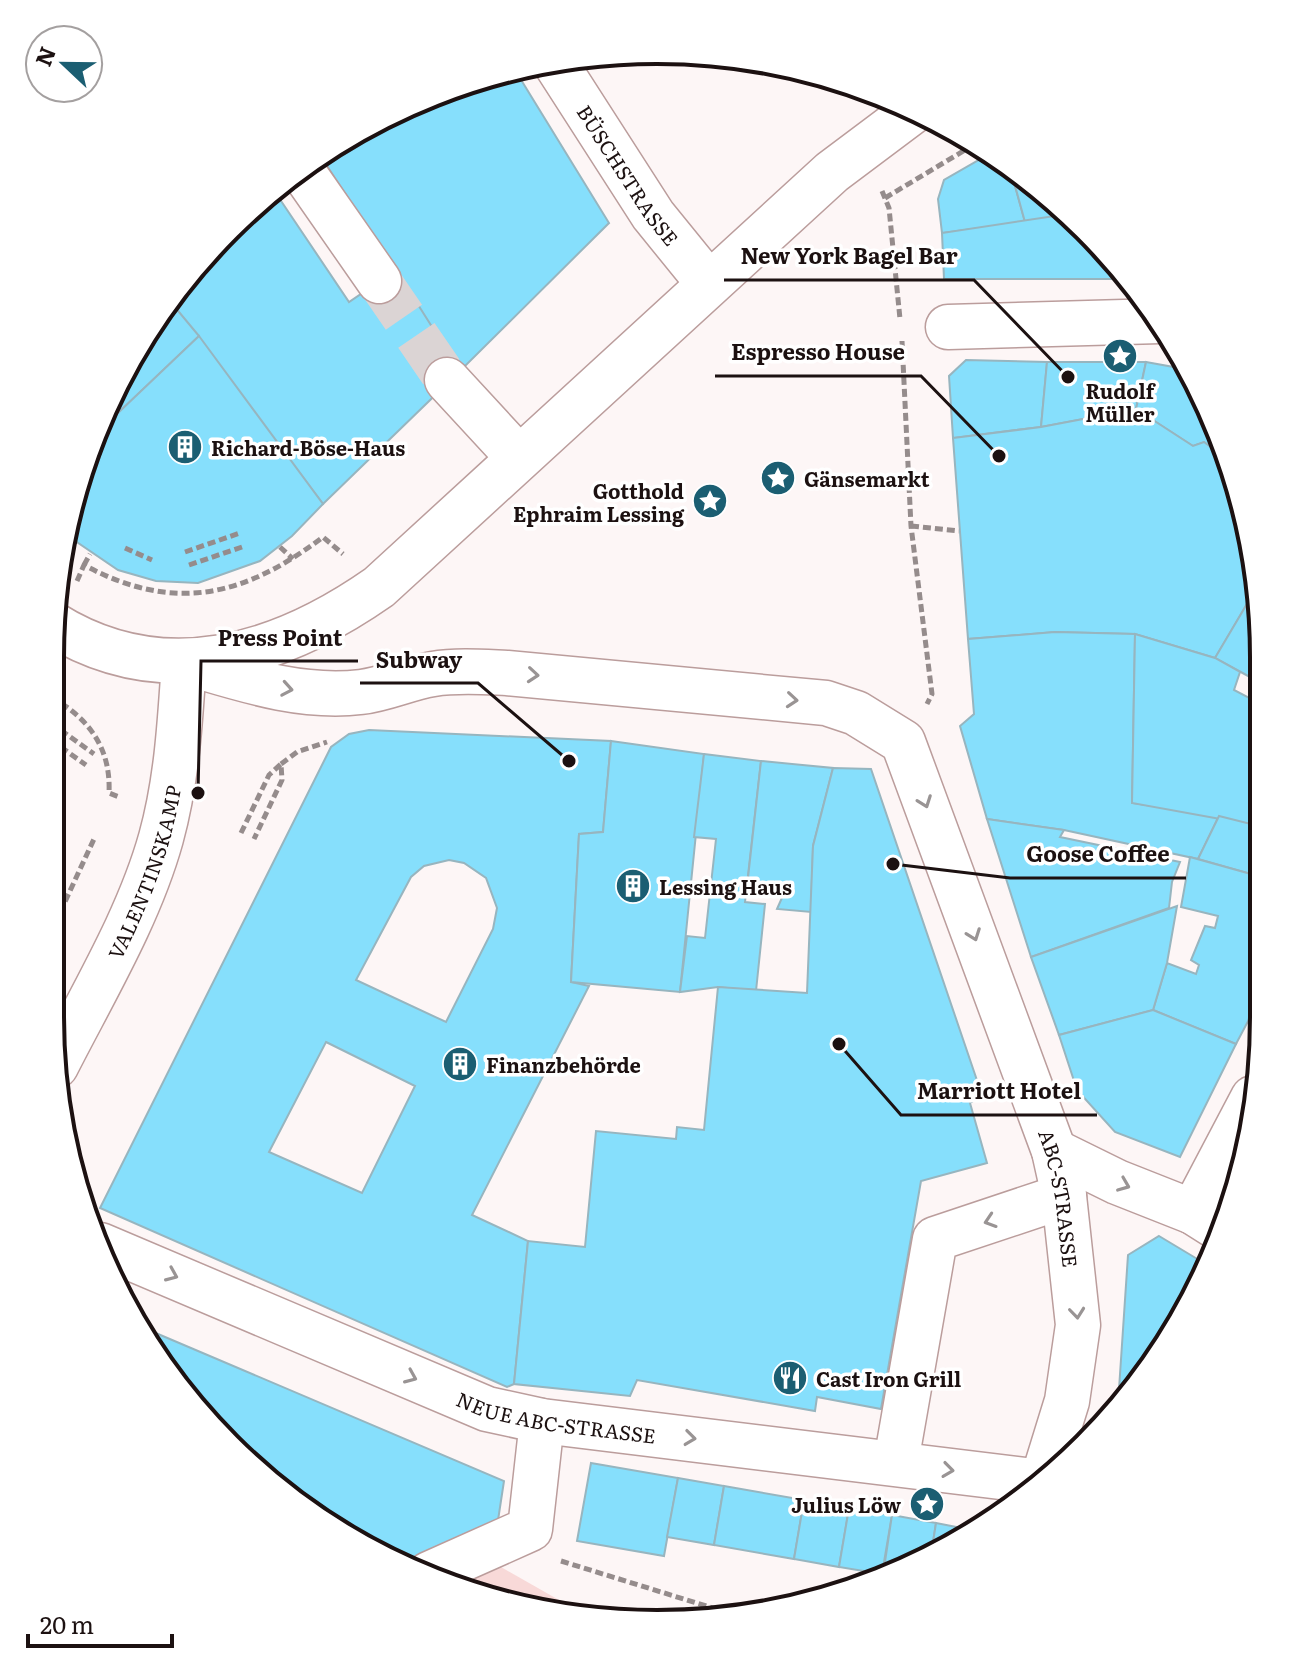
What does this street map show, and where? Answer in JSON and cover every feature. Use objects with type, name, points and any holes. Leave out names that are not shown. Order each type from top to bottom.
[{"type":"street","name":"BÜSCHSTRASSE","points":[[561,72],[653,215],[709,284]]},
{"type":"street","points":[[184,662],[271,647],[333,619],[379,587],[709,284],[866,144],[903,118]]},
{"type":"street","points":[[308,179],[379,281]]},
{"type":"street","points":[[948,327],[1145,321]]},
{"type":"street","points":[[447,380],[519,458]]},
{"type":"street","points":[[65,629],[121,653],[184,662],[289,691],[322,693],[395,687],[430,674],[455,671],[507,673],[826,703],[856,713],[903,742]]},
{"type":"street","name":"VALENTINSKAMP","points":[[65,1049],[115,950],[160,842],[178,758],[184,662]]},
{"type":"street","name":"ABC-STRASSE","points":[[903,742],[1054,1151],[1064,1196],[1078,1325],[1067,1401],[1049,1462]]},
{"type":"street","points":[[1054,1151],[1208,1221],[1237,1143]]},
{"type":"street","points":[[896,1462],[935,1239],[1064,1196]]},
{"type":"street","name":"NEUE ABC-STRASSE","points":[[112,1250],[487,1409],[542,1421],[896,1462],[1026,1481]]},
{"type":"street","points":[[440,1569],[530,1529],[542,1421]]},
{"type":"path","points":[[885,198],[965,150]]},
{"type":"path","points":[[889,208],[901,329],[911,526],[932,694],[903,742]]},
{"type":"path","points":[[911,526],[959,531]]},
{"type":"path","points":[[185,552],[240,533]]},
{"type":"path","points":[[84,565],[114,581],[143,589],[189,593],[223,590],[280,569],[323,537]]},
{"type":"path","points":[[189,565],[245,546]]},
{"type":"path","points":[[280,547],[293,559]]},
{"type":"path","points":[[125,548],[152,560]]},
{"type":"path","points":[[77,581],[90,554]]},
{"type":"path","points":[[64,707],[85,723],[104,746],[109,793],[119,797]]},
{"type":"path","points":[[64,732],[94,754]]},
{"type":"path","points":[[64,749],[86,765]]},
{"type":"path","points":[[241,833],[269,775],[281,764],[282,780],[254,839]]},
{"type":"path","points":[[64,904],[94,839]]},
{"type":"path","points":[[530,1529],[559,1560],[711,1607]]},
{"type":"shaded area","points":[[501,1567],[563,1602],[541,1599],[468,1580]]},
{"type":"building","points":[[521,80],[609,223],[460,371],[327,165],[361,143],[430,109]]},
{"type":"building","points":[[979,160],[1015,185],[1025,222],[942,233],[938,199],[944,180]]},
{"type":"building","points":[[1015,185],[1055,217],[1025,222]]},
{"type":"building","points":[[280,200],[349,302],[396,270],[460,371],[323,504],[177,310],[211,266]]},
{"type":"building","points":[[1053,216],[1113,279],[944,279],[942,233]]},
{"type":"building","points":[[177,310],[199,336],[116,415],[143,360]]},
{"type":"building","name":"Richard-Böse-Haus","points":[[199,336],[323,504],[292,536],[260,561],[198,583],[156,581],[118,570],[75,541],[95,466],[116,415]]},
{"type":"building","points":[[966,360],[1047,362],[1041,427],[953,438],[949,376]]},
{"type":"building","points":[[1047,362],[1146,362],[1136,409],[1041,427]]},
{"type":"building","points":[[1146,362],[1174,367],[1212,448],[1204,442],[1193,446],[1136,409]]},
{"type":"building","points":[[1136,409],[1193,446],[1204,442],[1212,448],[1239,541],[1247,603],[1215,658],[1135,634],[1055,632],[968,639],[953,438],[1041,427]]},
{"type":"building","points":[[1247,603],[1250,677],[1215,658]]},
{"type":"building","points":[[1055,632],[1135,634],[1132,803],[1219,816],[1198,859],[1064,830],[987,819],[960,726],[974,714],[968,639]]},
{"type":"building","points":[[1135,634],[1215,658],[1240,672],[1234,690],[1250,698],[1250,824],[1132,803]]},
{"type":"building","name":"Finanzbehörde","points":[[369,730],[611,741],[603,832],[579,834],[571,982],[589,986],[472,1215],[528,1241],[514,1384],[507,1387],[100,1208],[331,747],[349,734]],"holes":[[[449,860],[464,863],[486,878],[497,908],[493,929],[446,1022],[356,980],[411,877],[424,866]],[[326,1042],[415,1086],[362,1193],[269,1152]]]},
{"type":"building","name":"Lessing Haus","points":[[611,741],[704,754],[680,992],[571,982],[579,834],[603,832]]},
{"type":"building","points":[[704,754],[761,761],[745,902],[765,904],[756,991],[718,987],[680,992],[687,936],[705,938],[716,839],[694,837]]},
{"type":"building","points":[[761,761],[833,768],[813,846],[811,912],[777,909],[785,891],[747,887]]},
{"type":"building","points":[[833,768],[871,769],[982,1095],[970,1103],[987,1163],[921,1181],[881,1409],[817,1397],[815,1411],[637,1380],[630,1396],[514,1384],[528,1241],[585,1247],[596,1131],[676,1139],[677,1127],[704,1130],[718,987],[807,993],[813,846]]},
{"type":"building","points":[[1219,816],[1250,824],[1250,874],[1198,859]]},
{"type":"building","points":[[987,819],[1064,830],[1060,837],[1180,862],[1172,882],[1169,908],[1031,957]]},
{"type":"building","points":[[1190,857],[1250,874],[1250,1017],[1236,1044],[1153,1010],[1167,963],[1196,974],[1199,965],[1191,960],[1205,926],[1215,928],[1218,916],[1181,907]]},
{"type":"building","points":[[1177,906],[1167,963],[1153,1010],[1059,1035],[1031,957]]},
{"type":"building","points":[[1153,1010],[1236,1044],[1180,1157],[1115,1132],[1077,1090],[1059,1035]]},
{"type":"building","points":[[1159,1236],[1198,1259],[1171,1314],[1119,1388],[1128,1255]]},
{"type":"building","points":[[157,1336],[504,1481],[497,1527],[415,1558],[360,1531],[266,1463],[211,1408]]},
{"type":"building","points":[[591,1463],[678,1478],[664,1556],[577,1541]]},
{"type":"building","points":[[678,1478],[724,1486],[714,1545],[667,1537]]},
{"type":"building","points":[[724,1486],[804,1500],[794,1559],[714,1545]]},
{"type":"building","points":[[804,1500],[849,1508],[839,1567],[794,1559]]},
{"type":"building","points":[[849,1508],[892,1515],[883,1565],[867,1572],[839,1567]]},
{"type":"building","points":[[892,1515],[936,1523],[933,1542],[885,1565]]},
{"type":"building","points":[[936,1523],[959,1528],[954,1531],[933,1542]]},
{"type":"tunnel","points":[[379,281],[447,380]]},
{"type":"place","name":"Rudolf Müller","points":[[1120,356]]},
{"type":"place","name":"New York Bagel Bar","points":[[1068,377]]},
{"type":"place","name":"Richard-Böse-Haus","points":[[185,447]]},
{"type":"place","name":"Espresso House","points":[[999,456]]},
{"type":"place","name":"Gänsemarkt","points":[[778,478]]},
{"type":"place","name":"Gotthold Ephraim Lessing","points":[[710,501]]},
{"type":"place","name":"Subway","points":[[569,761]]},
{"type":"place","name":"Press Point","points":[[198,793]]},
{"type":"place","name":"Goose Coffee","points":[[893,864]]},
{"type":"place","name":"Lessing Haus","points":[[633,886]]},
{"type":"place","name":"Marriott Hotel","points":[[839,1044]]},
{"type":"place","name":"Finanzbehörde","points":[[460,1064]]},
{"type":"place","name":"Cast Iron Grill","points":[[790,1378]]},
{"type":"place","name":"Julius Löw","points":[[927,1504]]}]
